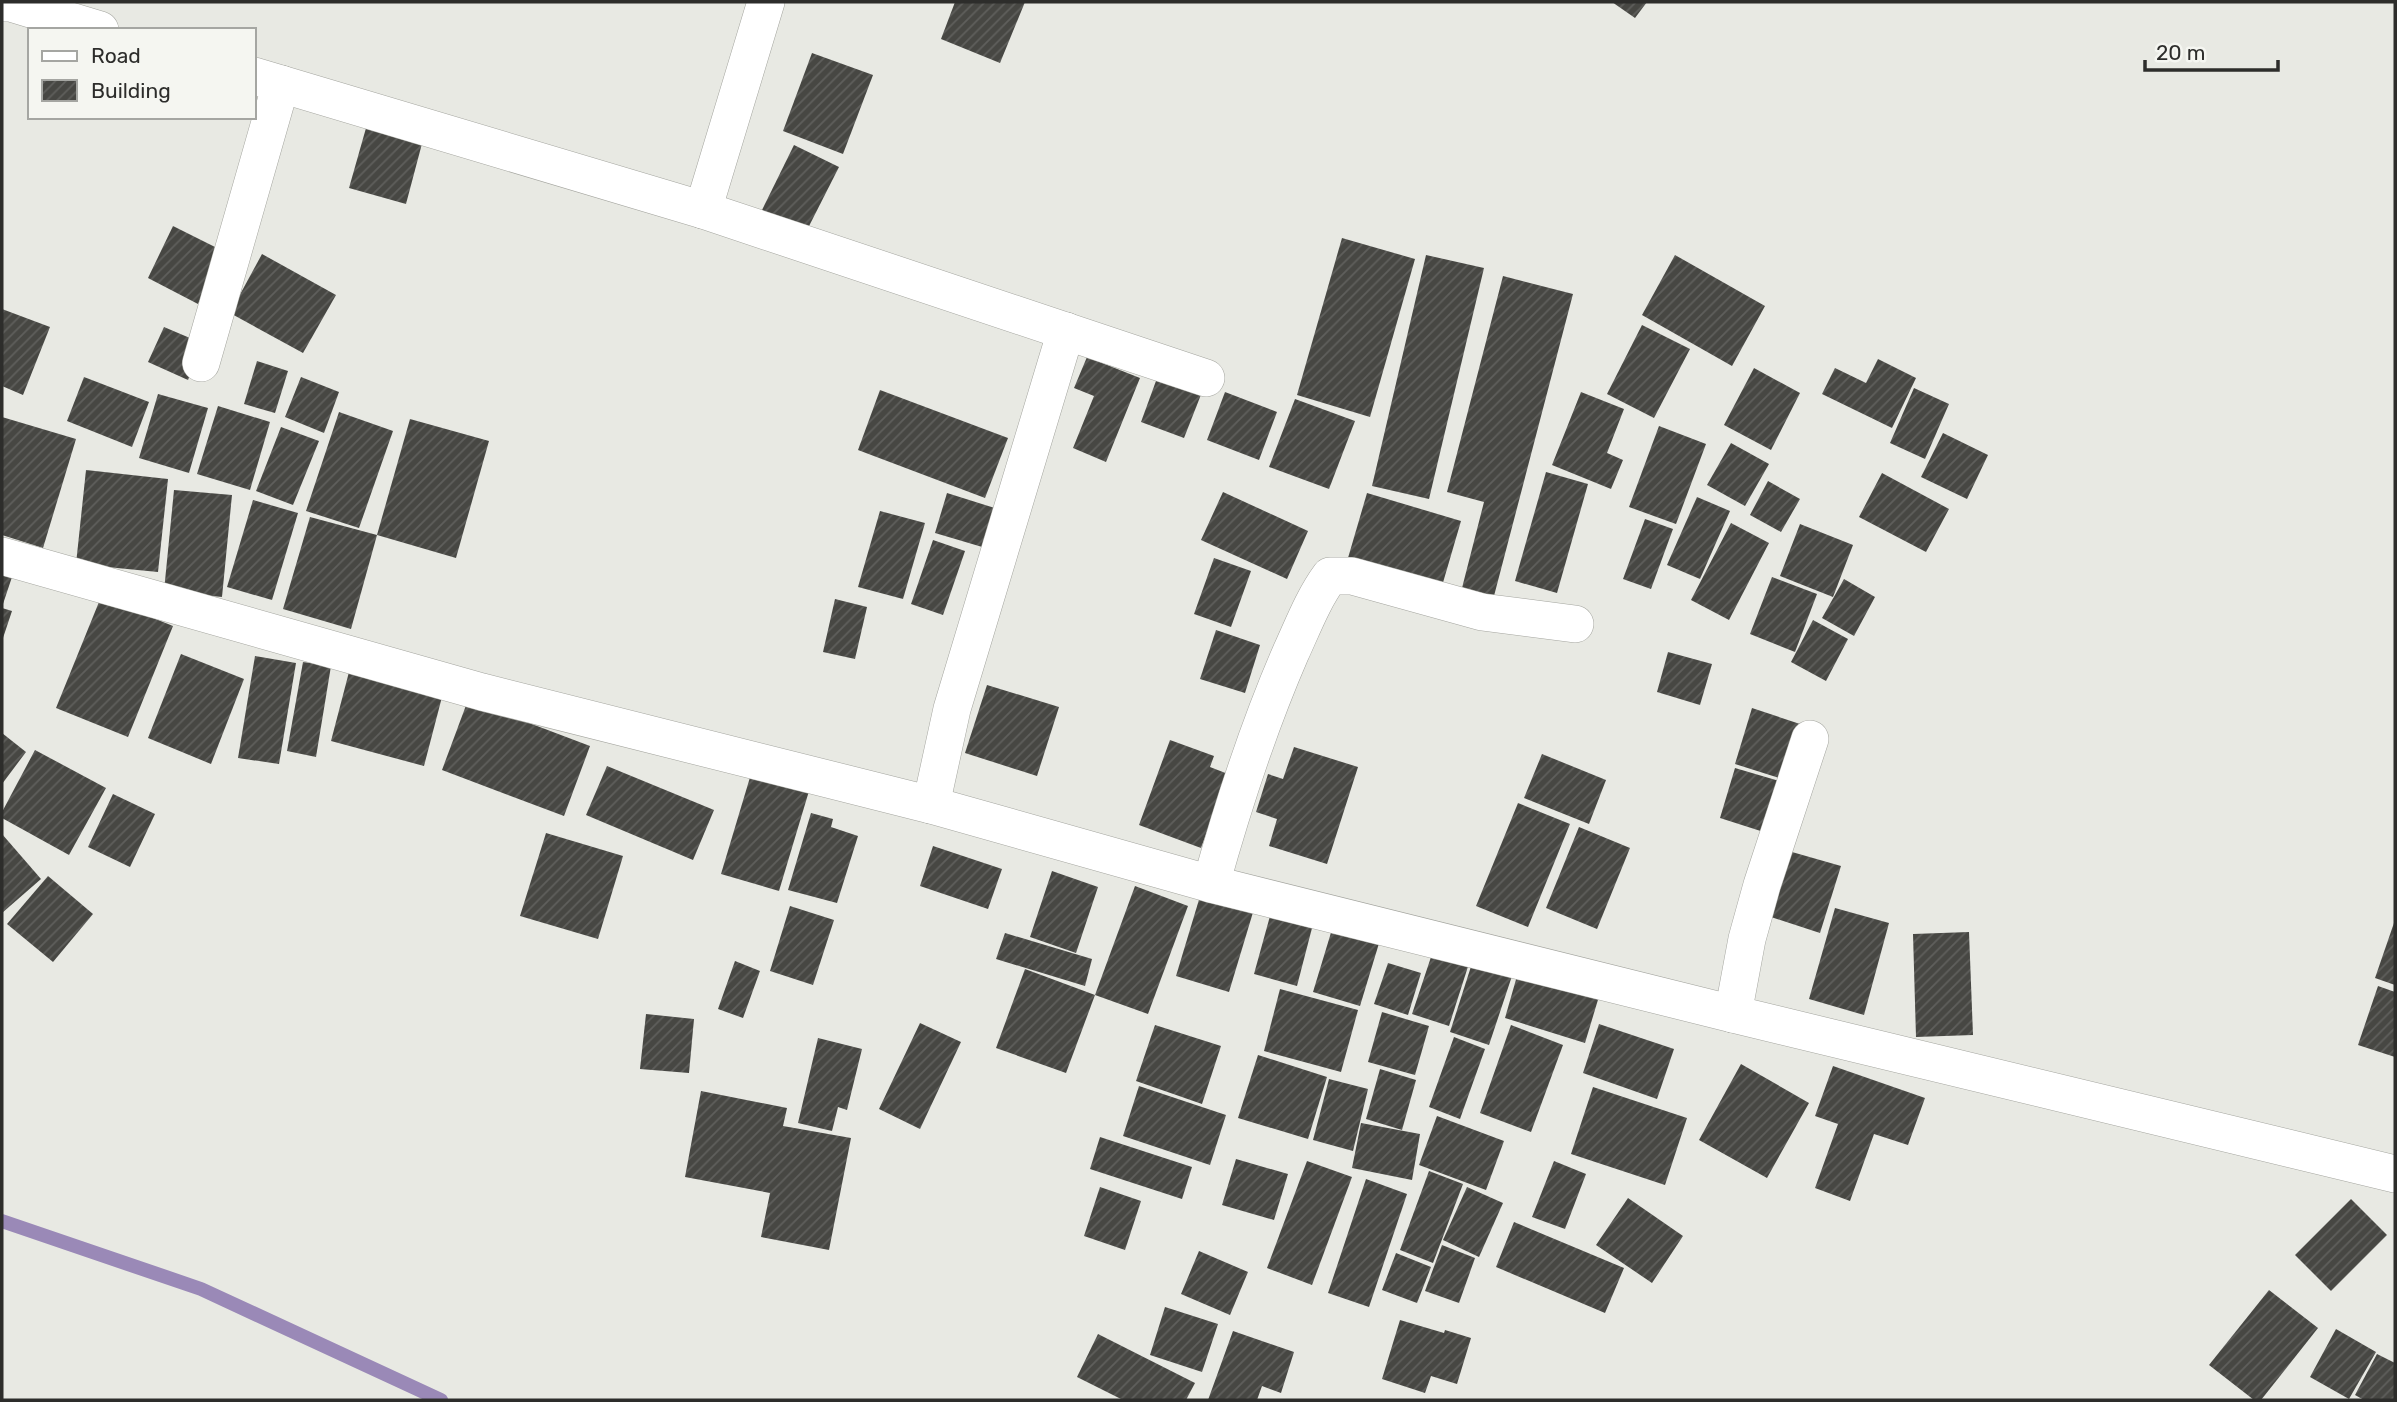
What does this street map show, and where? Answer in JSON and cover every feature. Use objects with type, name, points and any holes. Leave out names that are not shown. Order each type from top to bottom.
[{"type":"street","points":[[703,210],[766,2]]},
{"type":"street","points":[[2,3],[11,3],[93,28]]},
{"type":"street","points":[[201,363],[267,80],[703,210],[1206,378]]},
{"type":"street","points":[[931,805],[952,709],[1066,331]]},
{"type":"street","points":[[2,556],[482,692],[931,805],[1210,884],[2395,1174]]},
{"type":"street","points":[[1210,884],[1238,789],[1276,686],[1318,592],[1330,576],[1352,576],[1482,612],[1575,624]]},
{"type":"street","points":[[1733,1014],[1747,939],[1762,884],[1810,738]]},
{"type":"building","points":[[955,2],[1025,2],[1000,63],[941,39]]},
{"type":"building","points":[[1612,2],[1647,2],[1635,18]]},
{"type":"building","points":[[812,53],[873,75],[843,154],[783,131]]},
{"type":"building","points":[[368,121],[424,136],[406,204],[349,188]]},
{"type":"building","points":[[794,145],[839,167],[805,234],[761,212]]},
{"type":"building","points":[[173,226],[225,252],[198,304],[148,278]]},
{"type":"building","points":[[1342,238],[1415,259],[1370,417],[1297,395]]},
{"type":"building","points":[[262,254],[336,295],[303,353],[230,313]]},
{"type":"building","points":[[1426,255],[1484,268],[1429,499],[1372,486]]},
{"type":"building","points":[[1675,255],[1765,306],[1732,366],[1642,315]]},
{"type":"building","points":[[1503,276],[1573,294],[1494,596],[1462,588],[1484,502],[1447,492]]},
{"type":"building","points":[[2,309],[50,327],[23,395],[2,386]]},
{"type":"building","points":[[1642,325],[1690,349],[1654,418],[1607,394]]},
{"type":"building","points":[[164,327],[204,344],[188,380],[148,362]]},
{"type":"building","points":[[1087,357],[1140,378],[1106,462],[1073,448],[1094,396],[1074,388]]},
{"type":"building","points":[[1878,359],[1916,378],[1892,428],[1822,394],[1835,368],[1866,383]]},
{"type":"building","points":[[257,361],[288,371],[275,413],[244,404]]},
{"type":"building","points":[[1754,368],[1800,393],[1771,450],[1724,425]]},
{"type":"building","points":[[1160,370],[1204,387],[1184,438],[1141,422]]},
{"type":"building","points":[[84,377],[149,402],[132,447],[67,421]]},
{"type":"building","points":[[301,377],[339,392],[324,433],[285,417]]},
{"type":"building","points":[[1914,388],[1949,404],[1925,459],[1890,443]]},
{"type":"building","points":[[880,390],[1008,438],[985,498],[858,450]]},
{"type":"building","points":[[1225,392],[1277,412],[1259,460],[1207,440]]},
{"type":"building","points":[[1581,392],[1624,409],[1607,453],[1623,460],[1611,489],[1552,465]]},
{"type":"building","points":[[158,394],[208,408],[189,473],[139,458]]},
{"type":"building","points":[[1295,399],[1355,421],[1329,489],[1269,467]]},
{"type":"building","points":[[218,406],[270,422],[250,490],[197,474]]},
{"type":"building","points":[[339,412],[393,431],[359,528],[306,511]]},
{"type":"building","points":[[2,417],[76,439],[43,548],[2,535]]},
{"type":"building","points":[[410,419],[489,441],[456,558],[377,535]]},
{"type":"building","points":[[1659,426],[1706,444],[1676,524],[1629,507]]},
{"type":"building","points":[[281,427],[319,441],[293,505],[256,491]]},
{"type":"building","points":[[1943,433],[1988,455],[1967,499],[1921,477]]},
{"type":"building","points":[[1731,443],[1769,464],[1745,506],[1707,485]]},
{"type":"building","points":[[86,470],[168,479],[158,572],[76,564]]},
{"type":"building","points":[[1546,472],[1588,484],[1557,593],[1515,581]]},
{"type":"building","points":[[1882,473],[1949,509],[1926,552],[1859,517]]},
{"type":"building","points":[[1768,481],[1800,499],[1781,532],[1750,515]]},
{"type":"building","points":[[174,490],[232,495],[222,597],[164,591]]},
{"type":"building","points":[[1223,492],[1308,531],[1287,579],[1201,540]]},
{"type":"building","points":[[947,493],[1001,510],[989,549],[935,533]]},
{"type":"building","points":[[1367,493],[1461,521],[1442,586],[1348,558]]},
{"type":"building","points":[[1697,497],[1730,511],[1700,579],[1667,565]]},
{"type":"building","points":[[253,500],[298,513],[272,600],[227,587]]},
{"type":"building","points":[[880,511],[925,523],[903,599],[858,587]]},
{"type":"building","points":[[310,517],[377,535],[351,629],[283,609]]},
{"type":"building","points":[[1645,519],[1673,529],[1651,589],[1623,579]]},
{"type":"building","points":[[1731,523],[1769,543],[1729,620],[1691,600]]},
{"type":"building","points":[[1800,524],[1853,545],[1833,597],[1780,576]]},
{"type":"building","points":[[933,540],[965,551],[943,615],[911,604]]},
{"type":"building","points":[[1214,558],[1251,571],[1231,627],[1194,614]]},
{"type":"building","points":[[2,570],[13,574],[2,607]]},
{"type":"building","points":[[1772,577],[1817,594],[1795,652],[1750,634]]},
{"type":"building","points":[[1844,579],[1875,597],[1854,636],[1822,618]]},
{"type":"building","points":[[101,597],[173,626],[128,737],[56,708]]},
{"type":"building","points":[[835,599],[867,607],[855,659],[823,652]]},
{"type":"building","points":[[2,608],[12,611],[2,641]]},
{"type":"building","points":[[1813,620],[1848,639],[1826,681],[1791,662]]},
{"type":"building","points":[[1216,630],[1260,645],[1245,693],[1200,679]]},
{"type":"building","points":[[1668,652],[1712,664],[1700,705],[1657,692]]},
{"type":"building","points":[[181,654],[244,679],[211,764],[148,738]]},
{"type":"building","points":[[255,656],[296,663],[279,764],[238,758]]},
{"type":"building","points":[[303,662],[331,666],[316,757],[287,751]]},
{"type":"building","points":[[349,672],[442,697],[424,766],[331,741]]},
{"type":"building","points":[[987,685],[1059,707],[1037,776],[965,753]]},
{"type":"building","points":[[468,700],[590,746],[564,816],[442,770]]},
{"type":"building","points":[[1752,708],[1800,724],[1782,779],[1735,764]]},
{"type":"building","points":[[2,733],[26,752],[2,784]]},
{"type":"building","points":[[1170,740],[1214,756],[1210,767],[1228,774],[1201,848],[1139,825]]},
{"type":"building","points":[[1294,747],[1358,767],[1327,864],[1269,846],[1277,819],[1256,812],[1268,774],[1283,779]]},
{"type":"building","points":[[35,750],[106,788],[69,855],[2,818],[2,812]]},
{"type":"building","points":[[1542,754],[1606,780],[1589,824],[1524,798]]},
{"type":"building","points":[[607,766],[714,810],[693,860],[586,815]]},
{"type":"building","points":[[1735,768],[1786,783],[1770,834],[1720,818]]},
{"type":"building","points":[[751,774],[809,791],[779,891],[721,874]]},
{"type":"building","points":[[113,794],[155,814],[130,867],[88,847]]},
{"type":"building","points":[[1518,803],[1570,824],[1528,927],[1476,906]]},
{"type":"building","points":[[811,813],[833,819],[831,827],[858,836],[837,903],[788,890]]},
{"type":"building","points":[[1579,827],[1630,848],[1597,929],[1546,908]]},
{"type":"building","points":[[546,833],[623,856],[598,939],[520,916]]},
{"type":"building","points":[[2,834],[41,879],[2,913]]},
{"type":"building","points":[[933,846],[1002,869],[988,909],[920,886]]},
{"type":"building","points":[[1785,850],[1841,866],[1820,933],[1765,915]]},
{"type":"building","points":[[1052,871],[1098,887],[1076,953],[1030,937]]},
{"type":"building","points":[[48,876],[93,914],[53,962],[7,924]]},
{"type":"building","points":[[1135,886],[1188,906],[1148,1014],[1095,995]]},
{"type":"building","points":[[1201,893],[1254,909],[1229,992],[1176,976]]},
{"type":"building","points":[[790,906],[834,920],[813,985],[770,971]]},
{"type":"building","points":[[1835,908],[1889,923],[1864,1015],[1809,999]]},
{"type":"building","points":[[1270,916],[1312,928],[1297,986],[1254,974]]},
{"type":"building","points":[[2395,920],[2395,985],[2375,978]]},
{"type":"building","points":[[1333,926],[1380,940],[1360,1006],[1313,992]]},
{"type":"building","points":[[1969,932],[1973,1035],[1916,1037],[1913,934]]},
{"type":"building","points":[[1005,933],[1092,959],[1085,986],[996,959]]},
{"type":"building","points":[[1436,942],[1472,954],[1449,1026],[1412,1014]]},
{"type":"building","points":[[1475,954],[1515,967],[1489,1045],[1450,1032]]},
{"type":"building","points":[[735,961],[760,971],[743,1018],[718,1009]]},
{"type":"building","points":[[1388,963],[1421,973],[1408,1015],[1374,1004]]},
{"type":"building","points":[[1025,969],[1095,995],[1066,1073],[996,1048]]},
{"type":"building","points":[[1519,969],[1600,993],[1585,1043],[1505,1018]]},
{"type":"building","points":[[2378,986],[2395,992],[2395,1057],[2358,1045]]},
{"type":"building","points":[[1280,989],[1358,1010],[1341,1072],[1264,1051]]},
{"type":"building","points":[[1382,1012],[1429,1026],[1415,1075],[1368,1062]]},
{"type":"building","points":[[646,1014],[694,1019],[689,1073],[640,1069]]},
{"type":"building","points":[[920,1023],[961,1042],[920,1129],[879,1109]]},
{"type":"building","points":[[1599,1024],[1674,1049],[1657,1099],[1583,1073]]},
{"type":"building","points":[[1155,1025],[1221,1046],[1202,1104],[1136,1081]]},
{"type":"building","points":[[1511,1025],[1563,1045],[1531,1132],[1480,1113]]},
{"type":"building","points":[[1454,1037],[1485,1049],[1460,1119],[1429,1107]]},
{"type":"building","points":[[818,1038],[862,1049],[847,1110],[838,1107],[832,1131],[798,1123]]},
{"type":"building","points":[[1258,1055],[1327,1077],[1308,1139],[1238,1118]]},
{"type":"building","points":[[1741,1064],[1809,1103],[1767,1178],[1699,1140]]},
{"type":"building","points":[[1833,1066],[1925,1098],[1908,1145],[1874,1134],[1850,1201],[1815,1188],[1838,1124],[1815,1116]]},
{"type":"building","points":[[1380,1069],[1416,1080],[1402,1130],[1366,1119]]},
{"type":"building","points":[[1329,1079],[1368,1089],[1353,1151],[1313,1140]]},
{"type":"building","points":[[1139,1086],[1226,1115],[1210,1165],[1123,1136]]},
{"type":"building","points":[[1593,1087],[1687,1118],[1665,1185],[1571,1154]]},
{"type":"building","points":[[701,1091],[787,1108],[783,1126],[851,1138],[829,1250],[761,1237],[770,1193],[685,1177]]},
{"type":"building","points":[[1437,1116],[1504,1141],[1486,1190],[1419,1165]]},
{"type":"building","points":[[1361,1123],[1420,1134],[1412,1180],[1352,1168]]},
{"type":"building","points":[[1100,1137],[1192,1167],[1182,1199],[1090,1169]]},
{"type":"building","points":[[1236,1159],[1288,1174],[1274,1220],[1222,1205]]},
{"type":"building","points":[[1307,1161],[1352,1177],[1312,1285],[1267,1268]]},
{"type":"building","points":[[1554,1161],[1586,1174],[1565,1229],[1532,1217]]},
{"type":"building","points":[[1429,1171],[1463,1184],[1433,1263],[1400,1250]]},
{"type":"building","points":[[1366,1179],[1407,1194],[1369,1307],[1328,1293]]},
{"type":"building","points":[[1100,1187],[1141,1201],[1125,1250],[1084,1236]]},
{"type":"building","points":[[1467,1187],[1503,1203],[1479,1257],[1443,1240]]},
{"type":"building","points":[[1628,1198],[1683,1236],[1652,1283],[1596,1245]]},
{"type":"building","points":[[2351,1199],[2387,1235],[2331,1291],[2295,1255]]},
{"type":"building","points":[[1514,1222],[1624,1268],[1605,1313],[1496,1267]]},
{"type":"building","points":[[1442,1245],[1475,1258],[1459,1303],[1425,1291]]},
{"type":"building","points":[[1199,1251],[1248,1272],[1230,1315],[1181,1294]]},
{"type":"building","points":[[1396,1253],[1431,1267],[1417,1303],[1382,1290]]},
{"type":"building","points":[[2269,1290],[2318,1328],[2261,1400],[2254,1400],[2209,1365]]},
{"type":"building","points":[[1165,1307],[1218,1324],[1202,1372],[1150,1355]]},
{"type":"building","points":[[1400,1320],[1471,1338],[1457,1384],[1431,1376],[1425,1393],[1382,1379]]},
{"type":"building","points":[[2336,1329],[2376,1352],[2349,1399],[2310,1377]]},
{"type":"building","points":[[1233,1331],[1294,1352],[1281,1393],[1262,1386],[1257,1400],[1208,1400]]},
{"type":"building","points":[[1098,1334],[1195,1383],[1186,1400],[1123,1400],[1077,1377]]},
{"type":"building","points":[[2377,1354],[2395,1363],[2395,1400],[2364,1400],[2355,1395]]},
{"type":"waterway","points":[[2,1221],[201,1289],[441,1400]]}]
